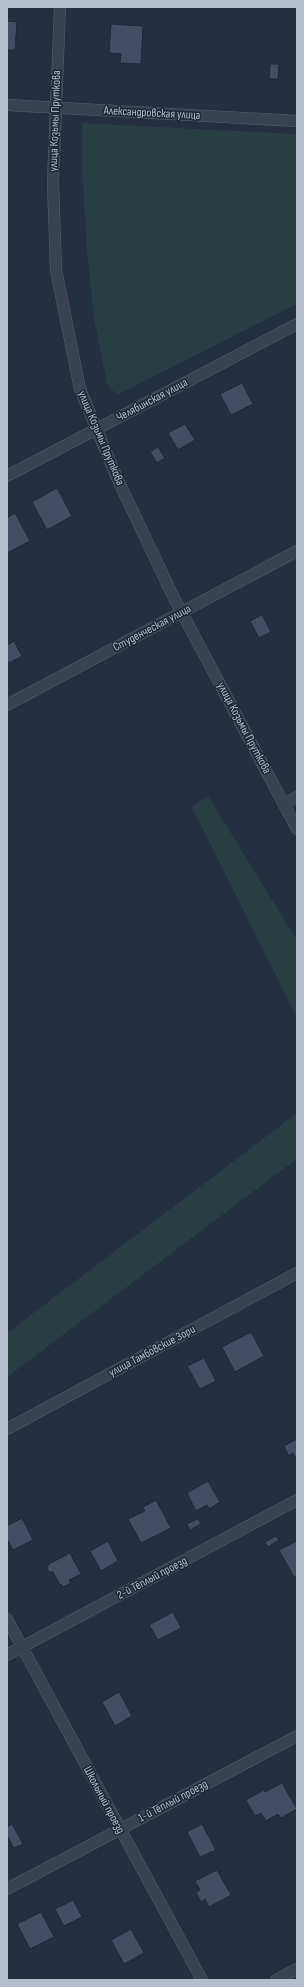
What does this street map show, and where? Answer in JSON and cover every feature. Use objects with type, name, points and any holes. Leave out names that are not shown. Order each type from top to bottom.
[{"type":"street","name":"улица Козьмы Пруткова","points":[[60,7],[53,182],[56,270],[80,389],[117,478],[182,612],[297,829]]},
{"type":"street","name":"Александровская улица","points":[[7,105],[297,121]]},
{"type":"street","name":"Челябинская улица","points":[[7,476],[297,324]]},
{"type":"street","name":"Студенческая улица","points":[[7,705],[297,551]]},
{"type":"street","points":[[284,804],[297,796]]},
{"type":"street","name":"улица Тамбовские Зори","points":[[7,1429],[297,1272]]},
{"type":"street","name":"2-й Тёплый проезд","points":[[7,1655],[297,1500]]},
{"type":"street","name":"Школьный проезд","points":[[7,1619],[202,1980]]},
{"type":"street","name":"1-й Тёплый проезд","points":[[7,1889],[297,1736]]},
{"type":"street","points":[[276,1980],[297,1969]]},
{"type":"green space","points":[[82,123],[297,134],[297,304],[117,395],[107,384],[94,319],[87,253],[83,185]]},
{"type":"green space","points":[[208,796],[297,940],[297,1018],[192,807]]},
{"type":"green space","points":[[297,1113],[297,1159],[7,1377],[7,1333]]},
{"type":"building","points":[[7,21],[17,22],[15,50],[7,50]]},
{"type":"building","points":[[111,24],[143,26],[141,64],[120,63],[121,54],[109,53]]},
{"type":"building","points":[[270,64],[279,64],[278,79],[269,79]]},
{"type":"building","points":[[242,383],[253,404],[231,415],[220,394]]},
{"type":"building","points":[[185,424],[195,440],[178,450],[168,433]]},
{"type":"building","points":[[158,447],[165,458],[157,463],[150,452]]},
{"type":"building","points":[[57,488],[72,516],[47,530],[32,502]]},
{"type":"building","points":[[15,513],[30,541],[7,553],[7,518]]},
{"type":"building","points":[[262,615],[271,632],[259,638],[250,621]]},
{"type":"building","points":[[14,641],[22,656],[9,663],[7,660],[7,645]]},
{"type":"building","points":[[251,1332],[264,1356],[235,1372],[222,1347]]},
{"type":"building","points":[[204,1358],[216,1381],[200,1389],[187,1366]]},
{"type":"building","points":[[297,1439],[296,1459],[293,1453],[289,1456],[284,1446]]},
{"type":"building","points":[[208,1481],[220,1502],[209,1509],[207,1505],[196,1511],[187,1493]]},
{"type":"building","points":[[156,1500],[171,1528],[141,1543],[128,1519],[145,1511],[143,1507]]},
{"type":"building","points":[[22,1518],[33,1540],[13,1550],[7,1539],[7,1526]]},
{"type":"building","points":[[198,1519],[201,1524],[190,1530],[187,1524]]},
{"type":"building","points":[[276,1536],[279,1540],[268,1547],[265,1542]]},
{"type":"building","points":[[108,1541],[118,1561],[101,1571],[90,1551]]},
{"type":"building","points":[[297,1541],[297,1575],[294,1577],[279,1550]]},
{"type":"building","points":[[70,1553],[81,1574],[69,1580],[71,1583],[63,1587],[61,1584],[60,1585],[53,1572],[49,1572],[47,1568],[49,1564]]},
{"type":"building","points":[[173,1612],[181,1628],[158,1640],[149,1625]]},
{"type":"building","points":[[119,1692],[132,1716],[115,1726],[102,1702]]},
{"type":"building","points":[[282,1783],[297,1809],[281,1818],[278,1814],[266,1821],[261,1813],[255,1816],[246,1800],[264,1790],[265,1792]]},
{"type":"building","points":[[12,1824],[23,1844],[14,1848],[7,1836],[7,1827]]},
{"type":"building","points":[[202,1824],[216,1850],[200,1857],[187,1832]]},
{"type":"building","points":[[217,1870],[231,1895],[209,1907],[205,1899],[201,1902],[196,1892],[200,1890],[195,1881]]},
{"type":"building","points":[[73,1900],[82,1917],[64,1926],[55,1909]]},
{"type":"building","points":[[41,1912],[54,1937],[30,1949],[17,1924]]},
{"type":"building","points":[[131,1929],[144,1953],[124,1964],[111,1940]]}]
